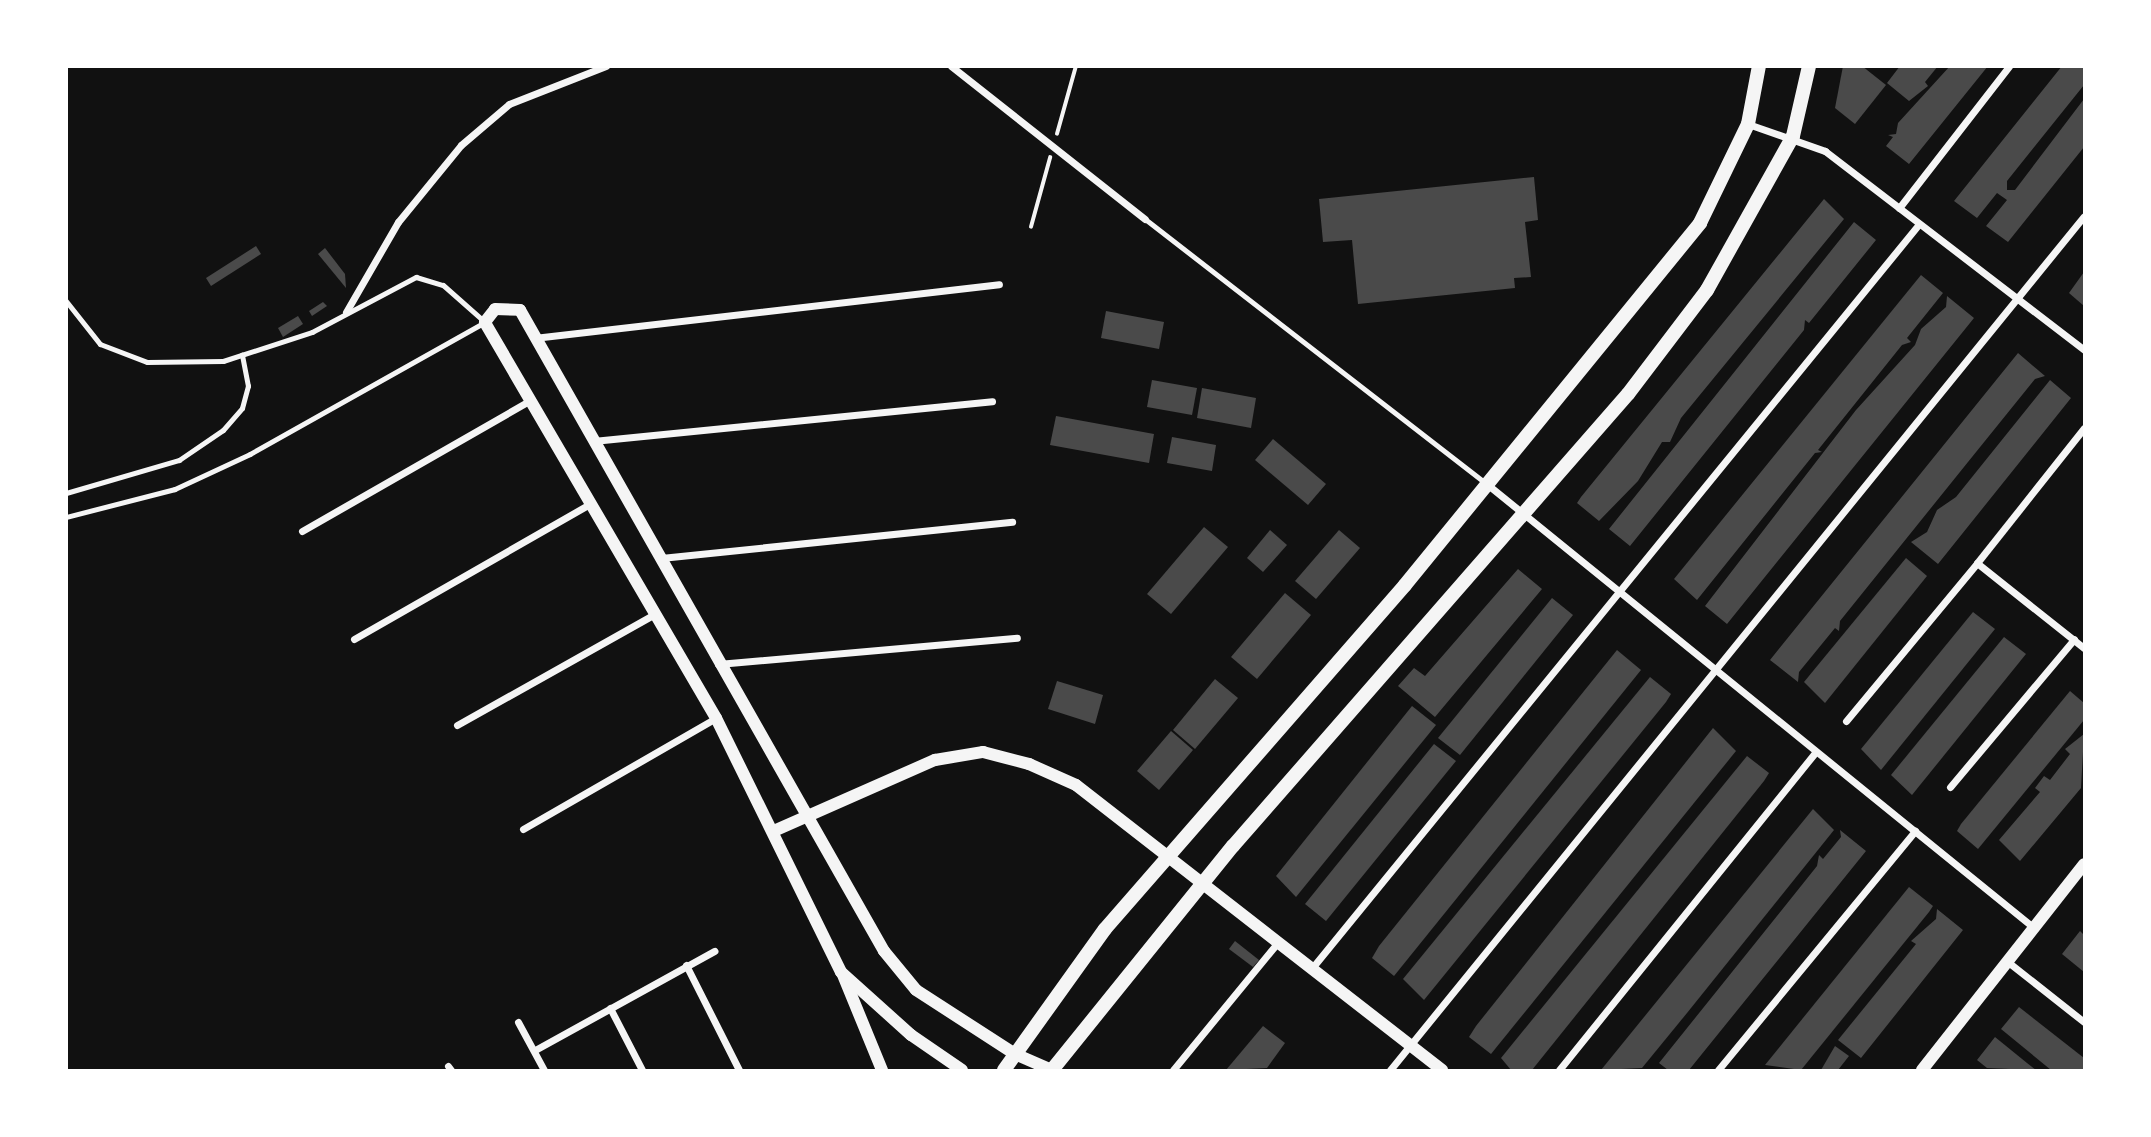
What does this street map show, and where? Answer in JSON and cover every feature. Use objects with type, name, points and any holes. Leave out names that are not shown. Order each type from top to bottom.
[{"type":"main road","points":[[1004,1070],[1167,856],[1488,485],[1700,223],[1748,124],[1759,66]]},
{"type":"main road","points":[[1052,1070],[1202,883],[1522,512],[1628,394],[1707,290],[1793,136],[1809,66]]},
{"type":"street","points":[[346,312],[398,222],[461,145],[509,104],[606,66]]},
{"type":"street","points":[[951,66],[1144,219]]},
{"type":"street","points":[[1899,208],[2009,66]]},
{"type":"street","points":[[1748,124],[1793,136],[1825,151],[2084,350]]},
{"type":"street","points":[[1390,1070],[2020,299],[2084,216]]},
{"type":"street","points":[[1312,968],[1919,224]]},
{"type":"street","points":[[534,338],[999,284]]},
{"type":"street","points":[[882,1070],[776,830],[716,718],[653,615],[485,322],[495,309],[511,306],[534,338],[657,559],[884,951],[916,990],[1015,1054],[1052,1070]]},
{"type":"street","points":[[302,531],[531,400]]},
{"type":"street","points":[[590,441],[992,401]]},
{"type":"street","points":[[1846,721],[2084,428]]},
{"type":"street","points":[[1488,485],[2034,928]]},
{"type":"street","points":[[354,639],[590,504]]},
{"type":"street","points":[[657,559],[1012,522]]},
{"type":"street","points":[[1977,563],[2084,648]]},
{"type":"street","points":[[457,725],[653,615]]},
{"type":"street","points":[[718,664],[1017,638]]},
{"type":"street","points":[[1950,787],[2074,639]]},
{"type":"street","points":[[523,829],[716,718]]},
{"type":"street","points":[[776,830],[803,814],[935,760],[983,752],[1076,785],[1442,1070]]},
{"type":"street","points":[[1559,1070],[1816,752]]},
{"type":"street","points":[[1718,1070],[1915,831]]},
{"type":"street","points":[[1929,1068],[2084,864]]},
{"type":"street","points":[[1173,1070],[1278,942]]},
{"type":"street","points":[[535,1050],[714,951]]},
{"type":"street","points":[[2008,962],[2084,1022]]},
{"type":"street","points":[[686,965],[739,1070]]},
{"type":"street","points":[[841,972],[911,1035],[962,1070]]},
{"type":"street","points":[[610,1008],[642,1070]]},
{"type":"street","points":[[519,1022],[544,1070]]},
{"type":"lane","points":[[1144,219],[1488,485]]},
{"type":"lane","points":[[66,301],[100,344],[147,362],[223,361],[312,332],[416,278],[443,285],[485,322],[250,454],[175,489],[66,517]]},
{"type":"lane","points":[[66,493],[179,460],[223,430],[242,408],[248,386],[242,355]]},
{"type":"building","points":[[1843,66],[1862,66],[1886,85],[1855,124],[1835,108]]},
{"type":"building","points":[[1900,66],[1938,66],[1925,82],[1928,86],[1909,101],[1887,83]]},
{"type":"building","points":[[1950,66],[1988,66],[1909,164],[1886,146],[1893,137],[1888,135],[1896,134],[1898,123]]},
{"type":"building","points":[[2062,66],[2084,66],[2084,85],[2007,181],[2007,190],[2015,190],[2084,99],[2084,147],[2008,242],[1986,226],[2007,200],[1997,193],[1977,218],[1954,201]]},
{"type":"building","points":[[1534,177],[1538,220],[1525,222],[1531,277],[1514,278],[1515,288],[1358,304],[1352,240],[1323,242],[1319,199]]},
{"type":"building","points":[[1824,199],[1844,219],[1681,418],[1670,442],[1662,442],[1638,481],[1599,521],[1577,503],[1581,497]]},
{"type":"building","points":[[1854,222],[1876,240],[1809,323],[1805,320],[1804,330],[1630,546],[1609,529]]},
{"type":"building","points":[[256,246],[261,254],[211,286],[206,278]]},
{"type":"building","points":[[325,248],[345,274],[346,288],[318,254]]},
{"type":"building","points":[[2084,272],[2084,306],[2069,293]]},
{"type":"building","points":[[1921,275],[1943,293],[1907,338],[1911,342],[1902,345],[1818,450],[1822,452],[1815,453],[1697,600],[1674,579]]},
{"type":"building","points":[[1947,296],[1974,318],[1727,624],[1705,606],[1856,410],[1915,345],[1921,329],[1946,307]]},
{"type":"building","points":[[323,302],[327,306],[312,316],[309,311]]},
{"type":"building","points":[[1106,311],[1164,322],[1159,349],[1101,338]]},
{"type":"building","points":[[298,316],[303,324],[283,337],[278,328]]},
{"type":"building","points":[[2018,353],[2045,376],[2035,379],[1968,462],[1840,621],[1839,631],[1835,628],[1799,672],[1798,682],[1770,660]]},
{"type":"building","points":[[1152,380],[1197,388],[1192,415],[1147,407]]},
{"type":"building","points":[[2050,380],[2071,398],[1938,564],[1911,542],[1927,532],[1937,510],[1956,497]]},
{"type":"building","points":[[1202,388],[1256,398],[1251,428],[1197,418]]},
{"type":"building","points":[[1056,416],[1154,434],[1149,463],[1050,445]]},
{"type":"building","points":[[1172,437],[1216,445],[1212,471],[1167,463]]},
{"type":"building","points":[[1273,439],[1326,484],[1308,505],[1255,460]]},
{"type":"building","points":[[1204,527],[1228,547],[1171,614],[1147,594]]},
{"type":"building","points":[[1270,530],[1287,545],[1263,572],[1247,558]]},
{"type":"building","points":[[1339,530],[1360,548],[1316,599],[1295,581]]},
{"type":"building","points":[[1906,558],[1927,576],[1825,703],[1804,682]]},
{"type":"building","points":[[1518,569],[1542,589],[1435,717],[1398,686],[1414,668],[1425,676]]},
{"type":"building","points":[[1285,593],[1311,615],[1257,679],[1231,657]]},
{"type":"building","points":[[1552,598],[1573,615],[1460,755],[1438,738]]},
{"type":"building","points":[[1973,612],[1995,629],[1881,770],[1861,749]]},
{"type":"building","points":[[2004,637],[2026,654],[1912,795],[1891,775]]},
{"type":"building","points":[[1617,650],[1641,670],[1394,976],[1372,958],[1379,946]]},
{"type":"building","points":[[1650,677],[1671,694],[1666,702],[1424,1000],[1403,979]]},
{"type":"building","points":[[1215,679],[1238,698],[1195,749],[1173,730]]},
{"type":"building","points":[[1057,681],[1103,695],[1095,724],[1048,709]]},
{"type":"building","points":[[2070,691],[2084,703],[2084,720],[1978,849],[1957,831],[1961,824]]},
{"type":"building","points":[[1412,706],[1436,725],[1296,897],[1276,876]]},
{"type":"building","points":[[1713,728],[1736,751],[1491,1054],[1469,1037],[1476,1026]]},
{"type":"building","points":[[1171,731],[1193,750],[1159,790],[1137,771]]},
{"type":"building","points":[[2084,734],[2081,788],[2020,861],[1999,840],[2040,792],[2035,788],[2044,776],[2050,780],[2070,754],[2065,749]]},
{"type":"building","points":[[1434,744],[1456,761],[1326,921],[1305,904]]},
{"type":"building","points":[[1747,756],[1769,773],[1764,781],[1532,1070],[1511,1070],[1501,1058]]},
{"type":"building","points":[[1813,809],[1834,830],[1687,1013],[1642,1068],[1601,1070]]},
{"type":"building","points":[[1840,830],[1866,851],[1689,1070],[1668,1070],[1659,1063],[1817,866],[1819,855],[1823,859],[1841,837]]},
{"type":"building","points":[[1909,887],[1933,906],[1929,912],[1801,1070],[1765,1065]]},
{"type":"building","points":[[1937,909],[1963,930],[1861,1058],[1838,1040],[1916,944],[1911,941],[1936,919]]},
{"type":"building","points":[[2080,931],[2084,935],[2084,972],[2062,954]]},
{"type":"building","points":[[1235,941],[1259,960],[1253,967],[1229,949]]},
{"type":"building","points":[[2019,1007],[2084,1058],[2084,1070],[2051,1070],[2001,1029]]},
{"type":"building","points":[[1263,1026],[1285,1043],[1267,1068],[1226,1070]]},
{"type":"building","points":[[1995,1037],[2036,1070],[1987,1068],[1977,1060]]},
{"type":"building","points":[[1835,1046],[1849,1056],[1838,1070],[1821,1070]]}]
